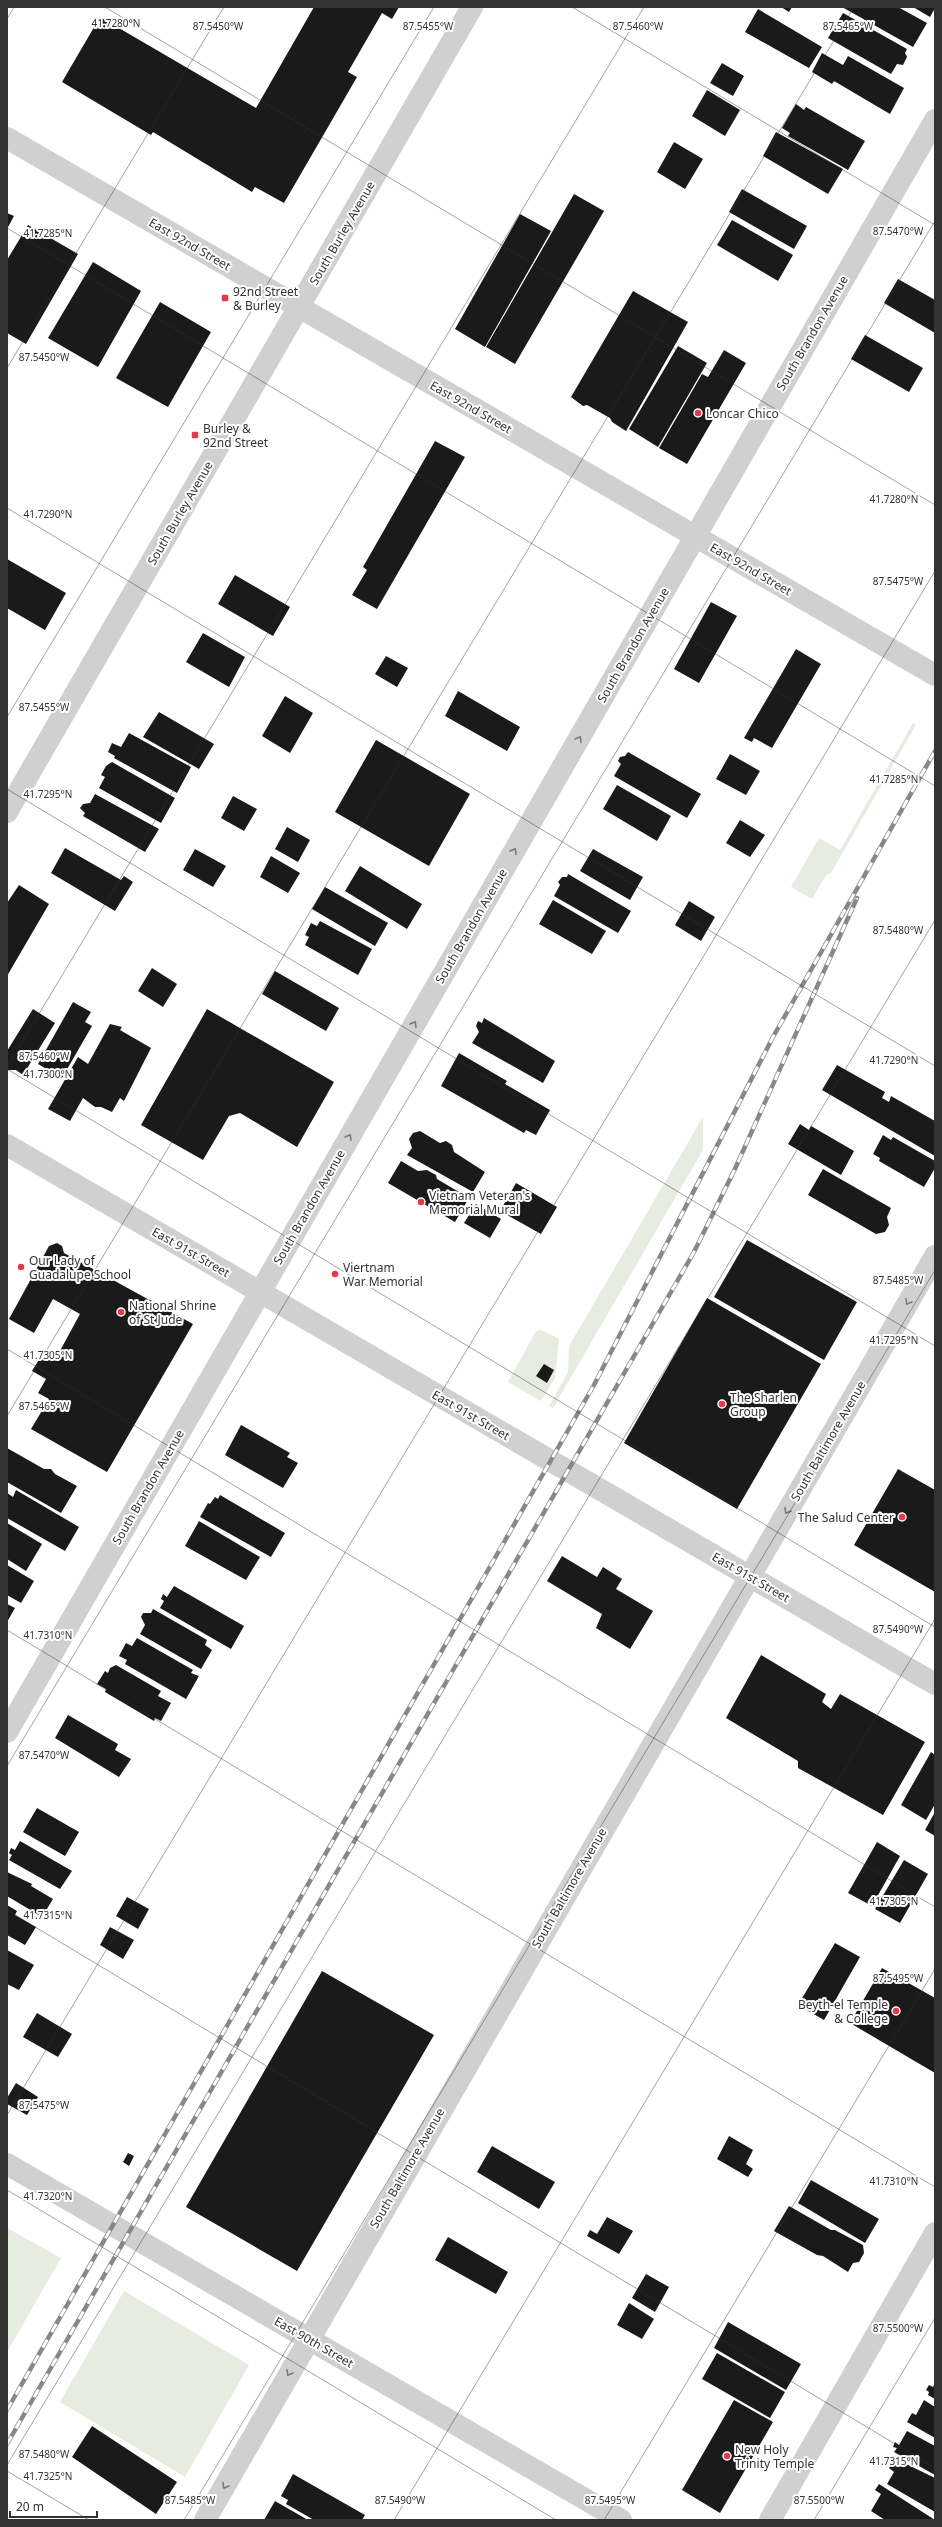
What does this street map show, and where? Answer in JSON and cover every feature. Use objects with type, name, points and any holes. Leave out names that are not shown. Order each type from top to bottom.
[{"type":"street","name":"South Burley Avenue","points":[[7,812],[472,7]]},
{"type":"street","name":"South Brandon Avenue","points":[[7,1732],[935,120]]},
{"type":"street","name":"East 92nd Street","points":[[7,138],[935,675]]},
{"type":"street","name":"East 91st Street","points":[[7,1145],[935,1684]]},
{"type":"street","name":"South Baltimore Avenue","points":[[205,2520],[308,2339],[935,1256]]},
{"type":"street","name":"East 90th Street","points":[[7,2164],[621,2520]]},
{"type":"street","points":[[770,2520],[935,2233]]},
{"type":"shaded area","points":[[913,723],[916,725],[831,873],[826,875],[812,899],[791,887],[819,838],[840,850]]},
{"type":"shaded area","points":[[703,1117],[703,1150],[553,1408],[549,1406],[568,1372],[569,1346]]},
{"type":"shaded area","points":[[541,1330],[559,1339],[555,1378],[541,1401],[508,1382],[536,1331]]},
{"type":"shaded area","points":[[7,2228],[61,2258],[7,2352]]},
{"type":"shaded area","points":[[124,2291],[249,2365],[185,2477],[60,2402]]},
{"type":"building","points":[[314,7],[399,7],[392,19],[382,13],[348,72],[357,77],[284,203],[255,187],[252,192],[153,132],[151,135],[62,82],[100,17],[256,108]]},
{"type":"building","points":[[781,7],[792,7],[789,12]]},
{"type":"building","points":[[842,7],[898,7],[927,23],[913,47]]},
{"type":"building","points":[[913,7],[935,7],[935,8],[930,17]]},
{"type":"building","points":[[758,9],[822,47],[809,68],[745,32]]},
{"type":"building","points":[[843,13],[907,49],[905,53],[907,57],[903,65],[897,64],[891,74],[828,38]]},
{"type":"building","points":[[822,53],[843,65],[848,56],[904,88],[890,114],[834,81],[832,84],[812,72]]},
{"type":"building","points":[[722,63],[744,76],[733,96],[710,83]]},
{"type":"building","points":[[707,90],[740,110],[725,136],[692,116]]},
{"type":"building","points":[[796,104],[804,110],[806,107],[865,141],[848,170],[788,136],[790,133],[782,128]]},
{"type":"building","points":[[776,132],[843,169],[828,194],[763,156]]},
{"type":"building","points":[[674,142],[703,159],[685,189],[657,172]]},
{"type":"building","points":[[742,189],[807,226],[794,249],[729,212]]},
{"type":"building","points":[[574,194],[604,211],[515,364],[486,347]]},
{"type":"building","points":[[7,213],[14,216],[7,229]]},
{"type":"building","points":[[520,214],[551,231],[485,347],[455,329]]},
{"type":"building","points":[[732,220],[793,255],[778,281],[717,245]]},
{"type":"building","points":[[28,225],[78,254],[26,344],[7,333],[7,260]]},
{"type":"building","points":[[93,262],[141,291],[98,367],[48,338]]},
{"type":"building","points":[[898,279],[935,300],[935,333],[884,303]]},
{"type":"building","points":[[633,291],[688,322],[626,431],[612,422],[610,418],[587,405],[583,406],[571,397]]},
{"type":"building","points":[[160,302],[211,332],[168,407],[116,378]]},
{"type":"building","points":[[865,335],[923,368],[909,392],[851,359]]},
{"type":"building","points":[[678,346],[707,363],[658,447],[629,429]]},
{"type":"building","name":"Loncar Chico","points":[[724,350],[746,363],[687,464],[659,448],[702,374],[708,377]]},
{"type":"building","points":[[435,441],[465,457],[377,609],[352,595],[367,570],[363,567]]},
{"type":"building","points":[[7,559],[66,593],[45,630],[7,608]]},
{"type":"building","points":[[235,575],[290,607],[273,636],[218,604]]},
{"type":"building","points":[[711,602],[737,616],[699,683],[674,669]]},
{"type":"building","points":[[203,633],[245,657],[229,687],[186,662]]},
{"type":"building","points":[[796,649],[821,664],[772,748],[754,738],[752,742],[744,738]]},
{"type":"building","points":[[386,656],[408,668],[397,687],[375,674]]},
{"type":"building","points":[[458,691],[520,727],[507,751],[445,716]]},
{"type":"building","points":[[285,696],[313,713],[290,753],[262,736]]},
{"type":"building","points":[[159,712],[214,744],[199,769],[143,737]]},
{"type":"building","points":[[129,733],[191,767],[177,793],[114,758],[115,756],[108,752],[112,743],[121,747]]},
{"type":"building","points":[[376,740],[470,794],[429,866],[335,812]]},
{"type":"building","points":[[628,752],[701,794],[687,818],[614,776],[621,764],[618,761],[620,757],[625,756]]},
{"type":"building","points":[[730,754],[760,771],[746,795],[716,779]]},
{"type":"building","points":[[112,762],[175,798],[161,823],[99,788],[105,777],[101,775],[106,766]]},
{"type":"building","points":[[617,785],[671,816],[657,841],[603,809]]},
{"type":"building","points":[[95,794],[159,829],[145,852],[83,816],[85,813],[80,808],[83,804],[90,803]]},
{"type":"building","points":[[233,796],[257,809],[244,831],[221,818]]},
{"type":"building","points":[[740,820],[765,835],[750,857],[726,843]]},
{"type":"building","points":[[287,827],[310,840],[298,862],[275,849]]},
{"type":"building","points":[[65,848],[121,880],[124,876],[133,882],[115,911],[51,873]]},
{"type":"building","points":[[195,849],[226,866],[213,887],[183,870]]},
{"type":"building","points":[[593,849],[643,877],[630,900],[580,871]]},
{"type":"building","points":[[271,856],[300,873],[288,893],[260,877]]},
{"type":"building","points":[[360,866],[422,904],[407,929],[345,891]]},
{"type":"building","points":[[568,874],[631,911],[618,933],[554,896],[560,885],[558,882],[562,877],[567,877]]},
{"type":"building","points":[[19,885],[49,904],[7,976],[7,903]]},
{"type":"building","points":[[325,887],[388,923],[375,946],[312,909]]},
{"type":"building","points":[[553,900],[606,931],[592,954],[539,924]]},
{"type":"building","points":[[689,901],[715,917],[701,941],[675,925]]},
{"type":"building","points":[[320,921],[372,949],[358,975],[305,945],[309,937],[305,935],[311,923],[317,926]]},
{"type":"building","points":[[152,968],[177,984],[163,1007],[138,991]]},
{"type":"building","points":[[275,971],[339,1008],[326,1031],[262,994]]},
{"type":"building","points":[[73,1002],[91,1012],[85,1022],[92,1026],[62,1078],[38,1064]]},
{"type":"building","points":[[33,1009],[55,1023],[23,1075],[16,1070],[7,1070],[7,1051]]},
{"type":"building","points":[[207,1009],[334,1082],[297,1147],[240,1113],[229,1116],[203,1160],[141,1125]]},
{"type":"building","points":[[484,1018],[555,1061],[543,1083],[472,1043],[479,1032],[476,1026],[478,1021],[482,1023]]},
{"type":"building","points":[[110,1024],[122,1027],[120,1030],[151,1048],[124,1101],[120,1098],[112,1112],[101,1107],[95,1107],[83,1098],[70,1121],[48,1109],[78,1057],[88,1064]]},
{"type":"building","points":[[459,1053],[507,1081],[505,1084],[550,1110],[536,1135],[526,1130],[524,1133],[441,1086]]},
{"type":"building","points":[[837,1065],[885,1092],[882,1098],[889,1102],[891,1096],[935,1121],[935,1156],[822,1090]]},
{"type":"building","points":[[800,1124],[809,1130],[811,1126],[854,1151],[841,1175],[788,1144]]},
{"type":"building","points":[[420,1131],[440,1143],[446,1141],[452,1145],[454,1152],[485,1172],[473,1192],[407,1155],[412,1148],[409,1139],[413,1133]]},
{"type":"building","points":[[883,1135],[891,1140],[893,1137],[935,1161],[935,1168],[924,1187],[879,1161],[880,1158],[873,1154]]},
{"type":"building","points":[[401,1161],[418,1171],[427,1170],[436,1175],[437,1179],[469,1198],[455,1222],[388,1183]]},
{"type":"building","points":[[823,1169],[891,1208],[887,1217],[889,1225],[885,1232],[876,1234],[808,1195]]},
{"type":"building","points":[[516,1183],[557,1207],[541,1234],[500,1211]]},
{"type":"building","points":[[476,1204],[501,1219],[490,1238],[464,1223]]},
{"type":"building","points":[[747,1240],[857,1302],[824,1360],[714,1297]]},
{"type":"building","points":[[57,1243],[62,1246],[64,1253],[193,1324],[107,1472],[31,1429],[49,1399],[38,1393],[46,1379],[32,1371],[43,1353],[55,1360],[80,1314],[53,1299],[34,1333],[9,1319],[49,1246]]},
{"type":"building","name":"The Sharlen Group","points":[[707,1298],[821,1364],[737,1509],[624,1443]]},
{"type":"building","points":[[544,1364],[554,1370],[547,1383],[536,1376]]},
{"type":"building","points":[[241,1425],[290,1453],[287,1457],[298,1463],[283,1488],[225,1455]]},
{"type":"building","points":[[7,1448],[44,1469],[51,1469],[55,1474],[77,1486],[61,1513],[7,1482]]},
{"type":"building","name":"The Salud Center","points":[[898,1469],[935,1490],[935,1592],[854,1545]]},
{"type":"building","points":[[16,1490],[79,1527],[65,1551],[7,1518],[7,1493],[13,1497]]},
{"type":"building","points":[[220,1495],[285,1533],[271,1557],[200,1517],[208,1503],[210,1504],[215,1497],[218,1499]]},
{"type":"building","points":[[199,1521],[260,1557],[246,1580],[185,1546]]},
{"type":"building","points":[[7,1523],[42,1544],[26,1571],[7,1559]]},
{"type":"building","points":[[562,1556],[597,1577],[603,1567],[622,1579],[616,1589],[653,1611],[630,1649],[596,1628],[602,1614],[547,1581]]},
{"type":"building","points":[[7,1565],[34,1581],[21,1603],[7,1595]]},
{"type":"building","points":[[174,1586],[244,1626],[231,1649],[160,1608],[164,1601],[161,1599],[163,1594],[167,1597]]},
{"type":"building","points":[[7,1604],[15,1608],[7,1622]]},
{"type":"building","points":[[153,1609],[207,1640],[205,1645],[212,1650],[201,1669],[140,1634],[145,1625],[141,1617],[143,1613],[151,1613]]},
{"type":"building","points":[[137,1638],[193,1670],[191,1673],[199,1676],[186,1699],[125,1664],[127,1660],[119,1656],[126,1643],[132,1646]]},
{"type":"building","points":[[761,1655],[826,1694],[822,1702],[831,1709],[840,1694],[925,1742],[883,1815],[798,1768],[798,1761],[726,1718]]},
{"type":"building","points":[[116,1665],[161,1691],[158,1696],[171,1703],[161,1721],[155,1718],[154,1721],[105,1692],[106,1689],[97,1684],[105,1671],[108,1673],[110,1668]]},
{"type":"building","points":[[68,1715],[118,1744],[115,1750],[131,1759],[119,1777],[55,1738]]},
{"type":"building","points":[[931,1752],[935,1755],[935,1804],[926,1820],[901,1805]]},
{"type":"building","points":[[37,1808],[79,1832],[65,1856],[23,1832]]},
{"type":"building","points":[[935,1812],[935,1836],[925,1830]]},
{"type":"building","points":[[20,1841],[72,1871],[60,1889],[9,1860],[12,1855],[9,1853],[11,1848],[15,1850]]},
{"type":"building","points":[[877,1842],[900,1856],[872,1906],[848,1893]]},
{"type":"building","points":[[904,1860],[928,1874],[900,1923],[875,1909]]},
{"type":"building","points":[[7,1872],[32,1884],[31,1886],[53,1899],[42,1917],[7,1896]]},
{"type":"building","points":[[127,1897],[149,1909],[138,1929],[116,1916]]},
{"type":"building","points":[[7,1905],[17,1911],[15,1915],[36,1927],[25,1945],[7,1935]]},
{"type":"building","points":[[110,1927],[134,1940],[123,1959],[100,1945]]},
{"type":"building","points":[[835,1943],[860,1957],[824,2020],[798,2005]]},
{"type":"building","points":[[7,1950],[34,1965],[19,1990],[7,1984]]},
{"type":"building","name":"Beyth-el Temple & College","points":[[882,1968],[935,1998],[935,2073],[850,2023]]},
{"type":"building","points":[[322,1971],[434,2035],[297,2271],[186,2207]]},
{"type":"building","points":[[37,2013],[72,2034],[58,2057],[23,2037]]},
{"type":"building","points":[[16,2083],[38,2097],[27,2115],[7,2104],[7,2098]]},
{"type":"building","points":[[729,2136],[753,2150],[746,2164],[753,2169],[748,2177],[717,2159]]},
{"type":"building","points":[[492,2146],[555,2182],[539,2209],[477,2172]]},
{"type":"building","points":[[128,2153],[134,2156],[129,2166],[123,2162]]},
{"type":"building","points":[[811,2180],[879,2219],[865,2243],[798,2203]]},
{"type":"building","points":[[789,2206],[831,2230],[835,2230],[863,2245],[864,2253],[859,2262],[853,2263],[848,2272],[823,2256],[817,2255],[774,2231]]},
{"type":"building","points":[[607,2217],[633,2231],[619,2254],[587,2236],[590,2230],[597,2234]]},
{"type":"building","points":[[448,2237],[508,2272],[496,2294],[435,2260]]},
{"type":"building","points":[[646,2274],[669,2287],[655,2312],[632,2298]]},
{"type":"building","points":[[629,2303],[654,2319],[642,2339],[617,2325]]},
{"type":"building","points":[[728,2322],[801,2364],[786,2390],[714,2348]]},
{"type":"building","points":[[717,2353],[785,2392],[770,2418],[702,2379]]},
{"type":"building","points":[[935,2383],[935,2399],[928,2395],[929,2392],[926,2390],[929,2385],[933,2387]]},
{"type":"building","name":"New Holy Trinity Temple","points":[[734,2400],[773,2422],[720,2513],[682,2490]]},
{"type":"building","points":[[924,2400],[935,2407],[935,2438],[907,2422],[912,2413],[916,2415]]},
{"type":"building","points":[[92,2426],[177,2482],[156,2514],[72,2457]]},
{"type":"building","points":[[907,2431],[935,2446],[935,2475],[894,2452],[897,2448],[893,2447],[895,2442],[899,2445]]},
{"type":"building","points":[[898,2460],[935,2478],[935,2512],[887,2484],[894,2472],[889,2468],[893,2461],[896,2463]]},
{"type":"building","points":[[293,2474],[365,2515],[362,2520],[314,2520],[286,2504],[288,2500],[281,2496]]},
{"type":"building","points":[[879,2484],[935,2520],[885,2520],[871,2511],[881,2494],[875,2490]]},
{"type":"building","points":[[275,2501],[308,2520],[264,2520]]},
{"type":"railway","points":[[7,2410],[594,1385],[773,1037],[935,751]]},
{"type":"railway","points":[[7,2444],[694,1252],[734,1171],[857,898]]},
{"type":"place","name":"92nd Street & Burley","points":[[225,298]]},
{"type":"place","name":"Loncar Chico","points":[[698,413]]},
{"type":"place","name":"Burley & 92nd Street","points":[[195,435]]},
{"type":"place","name":"Vietnam Veteran's Memorial Mural","points":[[421,1202]]},
{"type":"place","name":"Our Lady of Guadalupe School","points":[[21,1267]]},
{"type":"place","name":"Viertnam War Memorial","points":[[335,1274]]},
{"type":"place","name":"National Shrine of St Jude","points":[[121,1312]]},
{"type":"place","name":"The Sharlen Group","points":[[722,1404]]},
{"type":"place","name":"The Salud Center","points":[[902,1517]]},
{"type":"place","name":"Beyth-el Temple & College","points":[[896,2011]]},
{"type":"place","name":"New Holy Trinity Temple","points":[[727,2456]]}]
